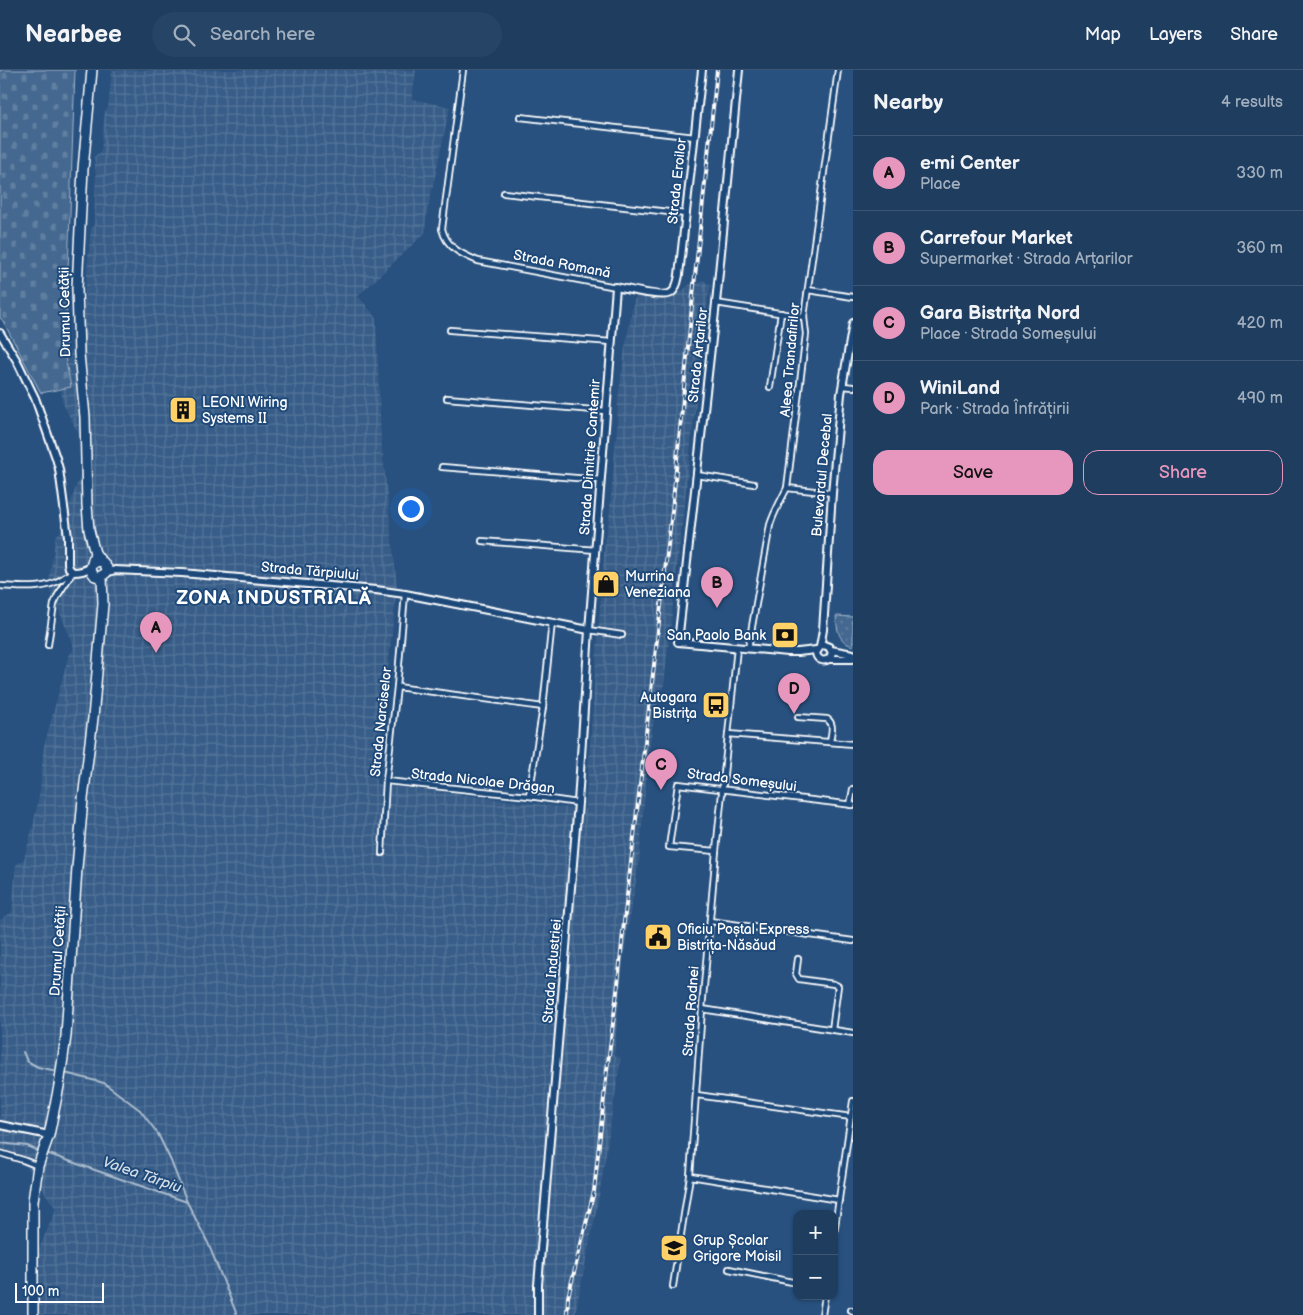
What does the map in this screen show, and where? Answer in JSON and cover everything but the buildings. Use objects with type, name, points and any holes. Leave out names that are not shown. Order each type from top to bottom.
[{"type":"highway","name":"Drumul Cetății","points":[[32,1315],[33,1201],[38,1166],[47,1139],[59,1086],[66,1036],[77,868],[102,614],[102,587],[93,570],[95,553],[87,505],[85,417],[79,354],[77,288],[83,169],[92,70]]},
{"type":"street","name":"Strada Romană","points":[[463,70],[442,229],[450,246],[478,261],[654,294],[666,295],[672,292]]},
{"type":"street","name":"Strada Eroilor","points":[[672,292],[676,287],[679,274],[702,70]]},
{"type":"street","name":"Strada Arțarilor","points":[[737,648],[678,642],[716,303],[739,70]]},
{"type":"street","name":"Aleea Trandafirilor","points":[[748,649],[770,525],[773,514],[787,488],[806,334],[804,317],[838,70]]},
{"type":"street","points":[[520,117],[695,138]]},
{"type":"street","points":[[504,193],[686,214]]},
{"type":"street","name":"Strada Dimitrie Cantemir","points":[[589,630],[616,287]]},
{"type":"street","points":[[808,290],[853,297]]},
{"type":"street","points":[[716,303],[804,317]]},
{"type":"street","points":[[770,387],[781,313]]},
{"type":"street","name":"Bulevardul Decebal","points":[[829,659],[831,656],[823,648],[823,630],[832,493],[843,386],[852,340],[853,323]]},
{"type":"street","points":[[450,330],[612,342]]},
{"type":"street","points":[[0,333],[17,361],[35,398],[56,458],[64,503],[69,568],[93,570]]},
{"type":"street","points":[[843,386],[853,387]]},
{"type":"street","points":[[447,398],[606,411]]},
{"type":"street","points":[[442,467],[601,480]]},
{"type":"street","points":[[697,475],[754,484]]},
{"type":"street","points":[[787,488],[832,493]]},
{"type":"street","points":[[482,541],[596,550]]},
{"type":"street","points":[[0,586],[18,588],[50,584],[93,570]]},
{"type":"street","points":[[48,645],[54,604],[93,570]]},
{"type":"street","name":"Strada Tărpiului","points":[[93,570],[191,573],[376,590],[589,630]]},
{"type":"street","name":"Strada Narciselor","points":[[382,852],[386,781],[405,594]]},
{"type":"street","points":[[529,796],[543,707],[552,622]]},
{"type":"street","points":[[589,630],[622,635]]},
{"type":"street","name":"Strada Industriei","points":[[538,1315],[538,1285],[578,803],[589,630]]},
{"type":"street","points":[[737,648],[798,652],[823,648],[853,654]]},
{"type":"street","name":"Strada Rodnei","points":[[673,1286],[690,1176],[702,1009],[737,648]]},
{"type":"street","points":[[818,658],[816,656],[823,648]]},
{"type":"street","points":[[798,652],[824,661],[829,659],[853,660]]},
{"type":"street","points":[[397,687],[543,707]]},
{"type":"street","points":[[798,717],[830,720],[832,725],[830,742]]},
{"type":"street","points":[[728,734],[853,744]]},
{"type":"street","name":"Strada Nicolae Drăgan","points":[[386,781],[578,803]]},
{"type":"street","name":"Strada Someșului","points":[[716,852],[669,847],[678,784],[852,805]]},
{"type":"street","points":[[852,805],[853,790]]},
{"type":"street","points":[[710,921],[853,942]]},
{"type":"street","points":[[798,959],[796,974],[798,978],[838,986],[832,1030]]},
{"type":"street","points":[[702,1009],[853,1033]]},
{"type":"street","points":[[696,1095],[851,1117]]},
{"type":"street","points":[[838,1210],[853,1102]]},
{"type":"street","points":[[0,1126],[47,1139]]},
{"type":"street","points":[[0,1153],[38,1166]]},
{"type":"street","points":[[690,1176],[839,1200]]},
{"type":"street","points":[[729,1269],[793,1282]]},
{"type":"street","points":[[822,1315],[824,1300]]},
{"type":"shaded area","points":[[112,70],[416,70],[412,99],[450,107],[426,218],[425,233],[358,296],[376,317],[381,439],[397,585],[376,784],[585,810],[605,540],[609,519],[618,399],[634,300],[637,297],[682,291],[689,285],[703,280],[711,286],[708,298],[664,684],[655,713],[648,755],[639,863],[624,952],[614,1055],[621,1058],[599,1197],[575,1315],[28,1315],[31,1268],[56,1209],[26,1166],[0,1157],[0,920],[12,912],[16,865],[24,859],[33,826],[40,790],[43,750],[69,654],[73,651],[73,644],[48,585],[56,535],[60,532],[82,470],[84,443],[62,401],[61,370],[77,338],[84,332],[85,294],[91,228],[94,225],[96,174],[94,157],[101,151]]},
{"type":"green space","points":[[0,70],[75,70],[65,357],[71,387],[41,393],[0,318]]},
{"type":"green space","points":[[836,616],[853,617],[853,646],[841,638]]},
{"type":"waterway","points":[[23,1052],[27,1061],[38,1067],[57,1071]]},
{"type":"waterway","points":[[65,1073],[104,1083],[140,1110],[158,1134],[187,1202]]},
{"type":"waterway","name":"Valea Tărpiu","points":[[0,1143],[27,1146],[39,1151]]},
{"type":"waterway","name":"Valea Tărpiu","points":[[46,1153],[187,1202],[208,1243],[237,1315]]},
{"type":"railway","points":[[567,1315],[568,1297],[594,1191],[672,511],[717,70]]},
{"type":"place","name":"LEONI Wiring Systems II","points":[[183,410]]},
{"type":"place","name":"Murrina Veneziana","points":[[606,584]]},
{"type":"place","name":"Carrefour Market","points":[[717,608]]},
{"type":"place","name":"San Paolo Bank","points":[[785,635]]},
{"type":"place","name":"e·mi Center","points":[[156,653]]},
{"type":"place","name":"Autogara Bistrița","points":[[716,705]]},
{"type":"place","name":"WiniLand","points":[[794,714]]},
{"type":"place","name":"Gara Bistrița Nord","points":[[661,790]]},
{"type":"place","name":"Oficiu Poștal Express Bistrița-Năsăud","points":[[658,937]]},
{"type":"place","name":"Grup Școlar Grigore Moisil","points":[[674,1248]]},
{"type":"district","name":"ZONA INDUSTRIALĂ","points":[[274,598]]}]
